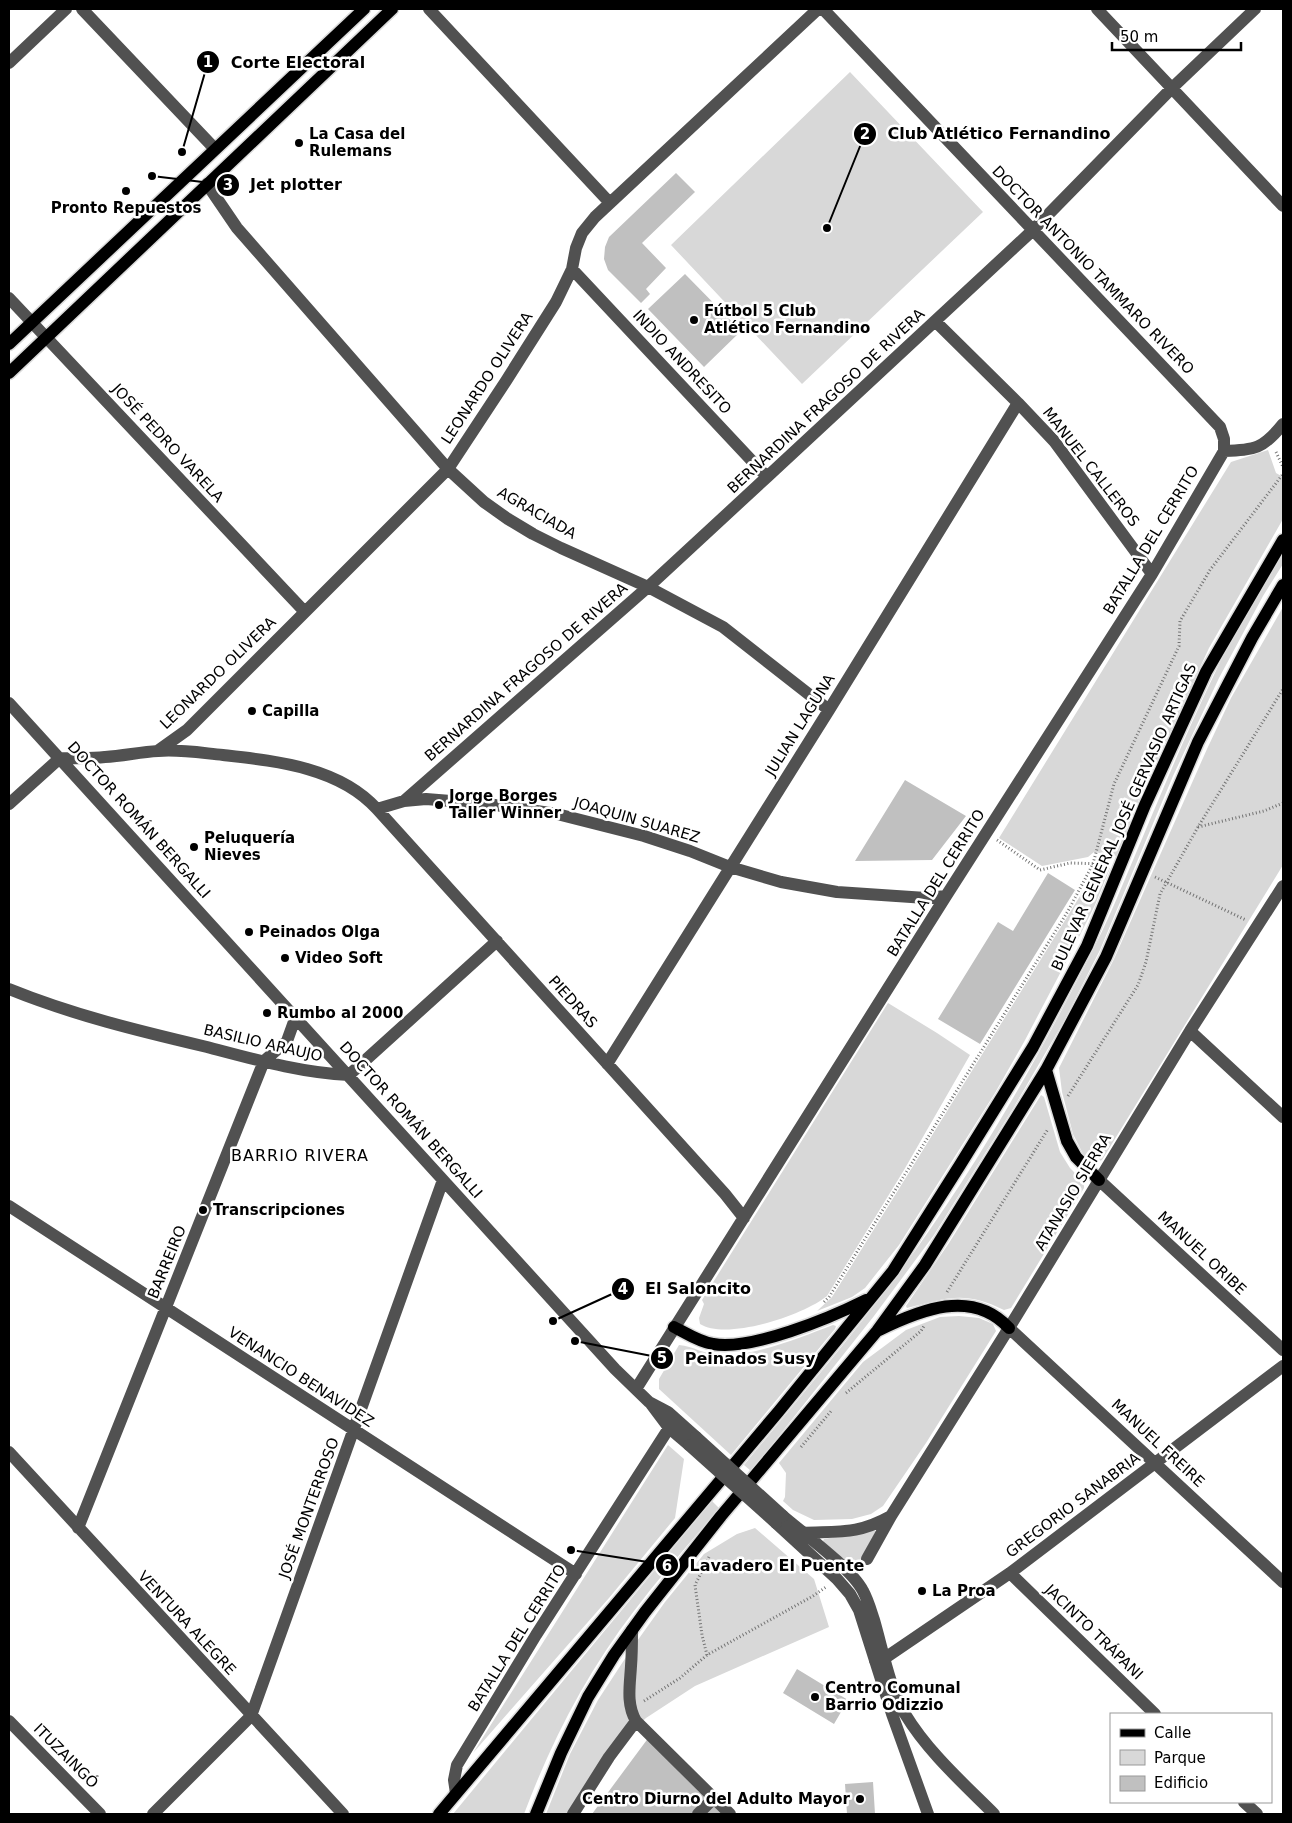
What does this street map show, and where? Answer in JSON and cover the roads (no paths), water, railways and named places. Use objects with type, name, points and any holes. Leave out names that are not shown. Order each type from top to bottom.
[{"type":"main road","points":[[9,344],[364,9]]},
{"type":"main road","points":[[9,373],[392,9]]},
{"type":"main road","name":"BULEVAR GENERAL JOSÉ GERVASIO ARTIGAS","points":[[439,1814],[779,1411],[893,1271],[1033,1047],[1086,946],[1145,805],[1206,672],[1283,540]]},
{"type":"main road","points":[[536,1814],[561,1753],[588,1696],[614,1654],[721,1516],[877,1331],[925,1265],[1046,1070],[1106,957],[1198,742],[1252,638],[1283,585]]},
{"type":"main road","points":[[1046,1070],[1067,1141],[1076,1157],[1099,1180]]},
{"type":"main road","points":[[674,1327],[711,1344],[731,1346],[787,1332],[849,1309],[871,1298]]},
{"type":"main road","points":[[877,1331],[910,1315],[951,1305],[988,1311],[1002,1320],[1009,1328]]},
{"type":"street","points":[[9,63],[66,9]]},
{"type":"street","points":[[82,9],[215,149]]},
{"type":"street","points":[[429,9],[610,203]]},
{"type":"street","name":"LEONARDO OLIVERA","points":[[160,750],[186,730],[448,468],[556,302],[572,269],[576,248],[582,233],[595,217],[818,9]]},
{"type":"street","name":"DOCTOR ANTONIO TAMMARO RIVERO","points":[[823,9],[1220,427],[1224,439],[1224,451]]},
{"type":"street","points":[[1097,9],[1283,206]]},
{"type":"street","name":"BERNARDINA FRAGOSO DE RIVERA","points":[[404,801],[648,587],[1032,231],[1172,88],[1255,9]]},
{"type":"street","name":"AGRACIADA","points":[[207,184],[237,228],[448,468],[484,502],[533,534],[648,587],[723,627],[829,710]]},
{"type":"street","name":"INDIO ANDRESITO","points":[[572,269],[767,477]]},
{"type":"street","name":"JOSÉ PEDRO VARELA","points":[[9,298],[304,611]]},
{"type":"street","name":"MANUEL CALLEROS","points":[[935,321],[1054,441],[1152,574]]},
{"type":"street","name":"JULIAN LAGUNA","points":[[607,1064],[829,710],[1018,403]]},
{"type":"street","points":[[1224,451],[1248,450],[1259,446],[1271,439],[1283,424]]},
{"type":"street","name":"BATALLA DEL CERRITO","points":[[636,1389],[946,896],[1152,574],[1224,451]]},
{"type":"street","name":"DOCTOR ROMÁN BERGALLI","points":[[9,703],[296,1016],[615,1369],[649,1402],[669,1428],[693,1441]]},
{"type":"street","points":[[9,804],[60,758],[103,758],[160,750],[226,755],[297,766],[342,782],[368,799],[377,809]]},
{"type":"street","name":"JOAQUIN SUAREZ","points":[[377,809],[404,801],[426,799],[488,804],[557,814],[644,836],[730,867],[781,882],[837,892],[926,898],[946,896]]},
{"type":"street","name":"PIEDRAS","points":[[377,809],[725,1194],[744,1218]]},
{"type":"street","name":"ATANASIO SIERRA","points":[[867,1559],[891,1516],[1009,1328],[1190,1031],[1283,886]]},
{"type":"street","points":[[349,1075],[496,941]]},
{"type":"street","name":"BASILIO ARAUJO","points":[[9,989],[69,1012],[264,1061],[325,1074],[349,1075]]},
{"type":"street","name":"BARREIRO","points":[[78,1528],[264,1061],[287,1042],[296,1016]]},
{"type":"street","points":[[1190,1031],[1283,1117]]},
{"type":"street","name":"JOSÉ MONTERROSO","points":[[153,1814],[251,1716],[443,1180]]},
{"type":"street","name":"MANUEL ORIBE","points":[[1099,1180],[1283,1350]]},
{"type":"street","name":"VENANCIO BENAVIDEZ","points":[[9,1206],[576,1574]]},
{"type":"street","name":"MANUEL FREIRE","points":[[1009,1328],[1283,1582]]},
{"type":"street","name":"GREGORIO SANABRIA","points":[[880,1659],[1010,1573],[1283,1366]]},
{"type":"street","name":"DOCTOR ROMÁN BERGALLI","points":[[649,1402],[668,1412],[693,1441],[779,1520]]},
{"type":"street","name":"BATALLA DEL CERRITO","points":[[456,1793],[454,1780],[457,1765],[536,1635],[669,1428]]},
{"type":"street","name":"VENTURA ALEGRE","points":[[9,1452],[343,1814]]},
{"type":"street","points":[[802,1533],[849,1532],[866,1528],[891,1516]]},
{"type":"street","points":[[779,1520],[802,1533],[841,1566],[860,1586],[870,1608],[880,1659],[928,1814]]},
{"type":"street","points":[[779,1520],[850,1594],[859,1610],[904,1713],[926,1744],[994,1814]]},
{"type":"street","name":"JACINTO TRÁPANI","points":[[1010,1573],[1154,1713]]},
{"type":"street","points":[[632,1630],[629,1690],[631,1712],[635,1719],[730,1814]]},
{"type":"street","points":[[573,1814],[635,1719]]},
{"type":"street","name":"ITUZAINGÓ","points":[[9,1721],[100,1814]]},
{"type":"street","points":[[698,1814],[714,1798]]},
{"type":"street","points":[[1245,1803],[1257,1814]]},
{"type":"place","name":"La Casa del Rulemans","points":[[299,143]]},
{"type":"place","name":"Corte Electoral","points":[[182,152]]},
{"type":"place","name":"Jet plotter","points":[[152,176]]},
{"type":"place","name":"Pronto Repuestos","points":[[126,191]]},
{"type":"place","name":"Club Atlético Fernandino","points":[[827,228]]},
{"type":"place","name":"Fútbol 5 Club Atlético Fernandino","points":[[694,320]]},
{"type":"place","name":"Capilla","points":[[252,711]]},
{"type":"place","name":"Jorge Borges Taller Winner","points":[[439,805]]},
{"type":"place","name":"Peluquería Nieves","points":[[194,847]]},
{"type":"place","name":"Peinados Olga","points":[[249,932]]},
{"type":"place","name":"Video Soft","points":[[285,958]]},
{"type":"place","name":"Rumbo al 2000","points":[[267,1013]]},
{"type":"place","name":"Transcripciones","points":[[203,1210]]},
{"type":"place","name":"El Saloncito","points":[[553,1321]]},
{"type":"place","name":"Peinados Susy","points":[[575,1341]]},
{"type":"place","name":"Lavadero El Puente","points":[[571,1550]]},
{"type":"place","name":"La Proa","points":[[922,1591]]},
{"type":"place","name":"Centro Comunal Barrio Odizzio","points":[[815,1697]]},
{"type":"place","name":"Centro Diurno del Adulto Mayor","points":[[860,1799]]},
{"type":"district","name":"BARRIO RIVERA","points":[[300,1155]]}]
